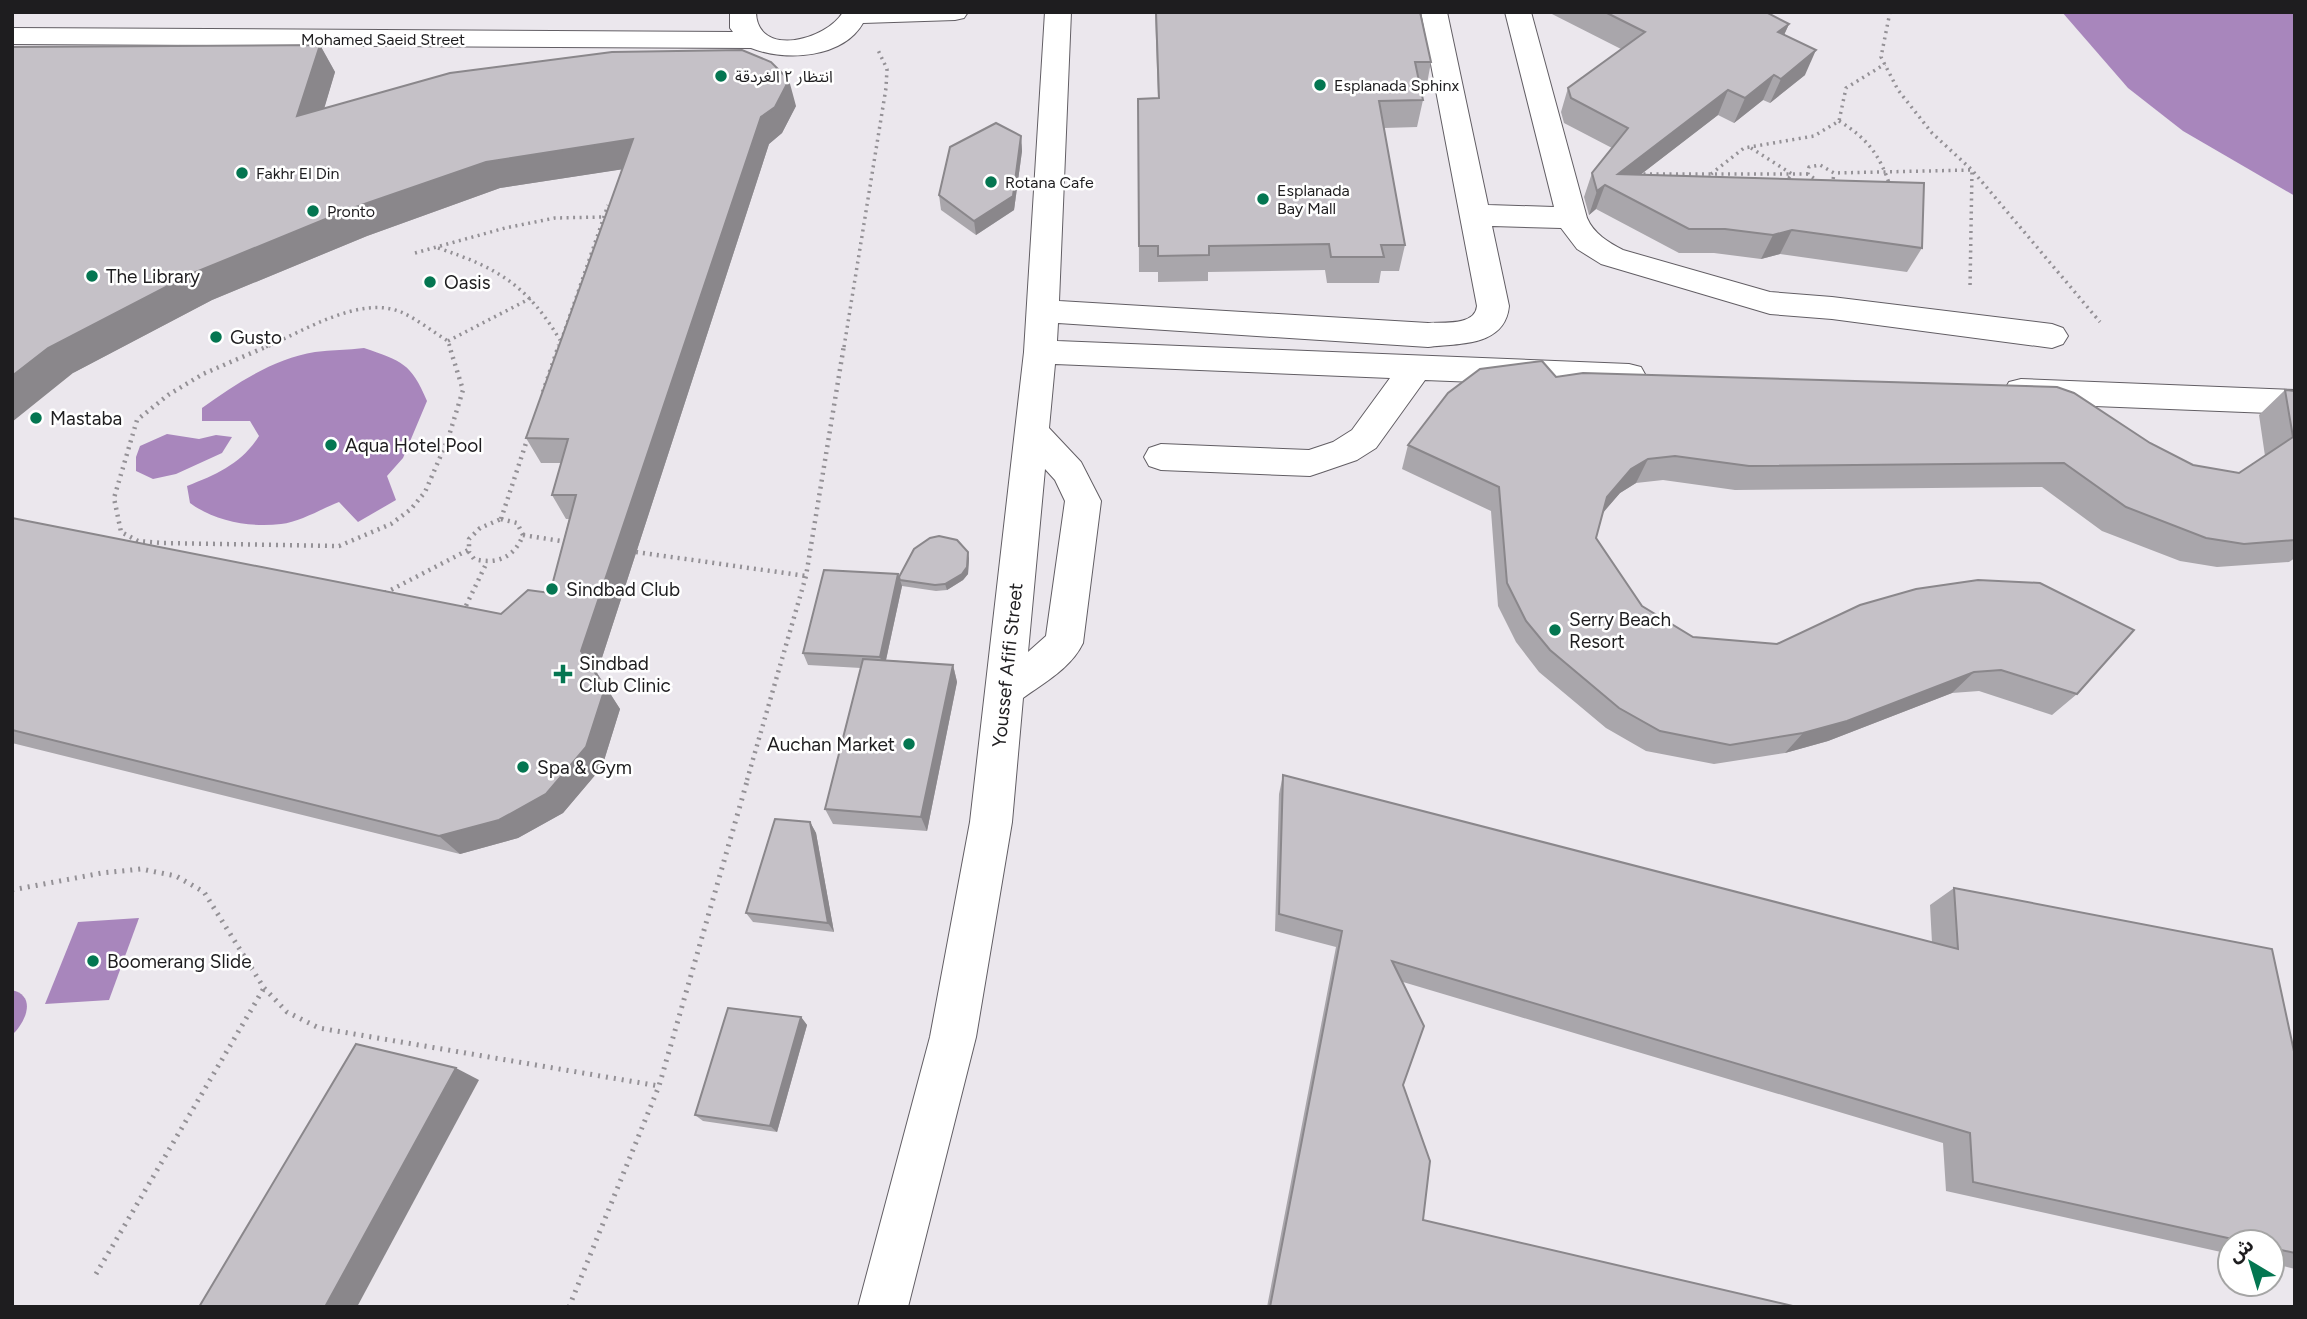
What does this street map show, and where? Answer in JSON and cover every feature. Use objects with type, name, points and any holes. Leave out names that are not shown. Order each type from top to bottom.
[{"type":"street","points":[[88,38],[110,29],[132,12]]},
{"type":"street","points":[[221,12],[218,19],[222,30],[234,38]]},
{"type":"street","points":[[743,12],[741,24],[754,40]]},
{"type":"street","points":[[854,17],[955,12]]},
{"type":"street","name":"Youssef Afifi Street","points":[[883,1307],[953,1037],[991,821],[1040,352],[1058,12]]},
{"type":"street","points":[[1043,311],[1428,335],[1478,330],[1492,316],[1493,306],[1434,12]]},
{"type":"street","points":[[1518,12],[1572,218],[1584,240],[1612,257],[1770,303],[1832,308],[2052,336]]},
{"type":"street","name":"Mohamed Saeid Street","points":[[12,36],[754,40],[781,48],[806,47],[830,40],[854,17]]},
{"type":"street","points":[[1475,215],[1572,218]]},
{"type":"street","points":[[1040,352],[1653,377]]},
{"type":"street","points":[[1161,457],[1310,463],[1324,460],[1364,439],[1416,367]]},
{"type":"street","points":[[1988,390],[2295,402]]},
{"type":"street","points":[[1005,690],[1049,658],[1064,643],[1083,501],[1069,471],[1032,432]]},
{"type":"path","points":[[1890,12],[1881,57],[1898,90],[1932,133],[1972,170],[2099,322]]},
{"type":"path","points":[[569,1307],[659,1086],[806,576],[886,88],[887,69],[881,52],[854,17]]},
{"type":"path","points":[[1710,174],[1740,150],[1814,136],[1839,121],[1846,88],[1885,64]]},
{"type":"path","points":[[1839,121],[1866,138],[1881,158],[1893,198]]},
{"type":"path","points":[[1749,147],[1792,174]]},
{"type":"path","points":[[1808,174],[1807,170],[1814,165],[1826,167],[1834,173],[1972,170]]},
{"type":"path","points":[[1969,327],[1972,170]]},
{"type":"path","points":[[1561,174],[1808,174],[1816,181],[1828,182],[1833,180],[1834,173]]},
{"type":"path","points":[[1690,174],[1699,180]]},
{"type":"path","points":[[1783,185],[1792,174]]},
{"type":"path","points":[[539,404],[608,205]]},
{"type":"path","points":[[415,253],[555,218],[603,217]]},
{"type":"path","points":[[437,247],[480,261],[515,281],[542,308],[560,341]]},
{"type":"path","points":[[448,341],[531,298]]},
{"type":"path","points":[[379,307],[401,312],[448,341],[463,390],[448,439],[425,492],[411,509],[391,524],[339,547],[162,543],[138,541],[121,532],[114,498],[137,420],[203,374],[355,309],[379,307]]},
{"type":"path","points":[[501,519],[530,430]]},
{"type":"path","points":[[501,519],[517,523],[523,536],[521,543],[508,557],[487,562],[474,559],[468,550],[468,542],[480,527],[501,519]]},
{"type":"path","points":[[523,536],[571,542]]},
{"type":"path","points":[[383,594],[468,550]]},
{"type":"path","points":[[636,552],[806,576]]},
{"type":"path","points":[[463,613],[487,562]]},
{"type":"path","points":[[12,890],[102,873],[142,869],[176,876],[204,892],[264,988],[287,1012],[318,1028],[659,1086]]},
{"type":"path","points":[[96,1274],[264,988]]},
{"type":"shaded area","points":[[2062,12],[2295,12],[2295,196],[2183,131],[2128,88]]},
{"type":"shaded area","name":"Aqua Hotel Pool","points":[[364,348],[404,365],[416,379],[427,401],[403,458],[387,476],[396,500],[358,522],[339,502],[296,521],[269,525],[221,519],[190,503],[187,486],[236,461],[259,436],[250,421],[202,421],[202,408],[241,382],[284,360],[315,352]]},
{"type":"shaded area","points":[[167,434],[199,439],[216,435],[232,437],[222,453],[176,474],[153,479],[136,471],[136,457],[140,446]]},
{"type":"shaded area","name":"Boomerang Slide","points":[[139,918],[109,1000],[45,1004],[78,922]]},
{"type":"shaded area","points":[[12,990],[25,998],[27,1010],[12,1035]]},
{"type":"building","name":"Esplanada Bay Mall","points":[[1156,12],[1420,12],[1431,62],[1415,62],[1423,100],[1379,101],[1405,245],[1381,245],[1384,257],[1331,257],[1329,244],[1209,246],[1209,255],[1158,256],[1158,246],[1139,246],[1138,99],[1159,98]]},
{"type":"building","points":[[1605,12],[1766,12],[1789,24],[1778,32],[1816,50],[1781,79],[1774,75],[1745,98],[1728,90],[1618,174],[1924,183],[1922,248],[1792,230],[1773,235],[1725,229],[1689,229],[1605,185],[1597,191],[1592,173],[1628,128],[1571,98],[1568,88],[1645,32]]},
{"type":"building","points":[[320,45],[297,116],[450,73],[612,52],[742,50],[771,62],[789,80],[775,107],[761,117],[581,651],[605,688],[586,747],[546,794],[499,820],[439,836],[12,730],[12,518],[501,614],[528,590],[550,593],[576,495],[552,495],[568,439],[526,438],[633,139],[486,162],[350,209],[191,274],[48,348],[12,376],[12,47]]},
{"type":"building","points":[[996,123],[1021,136],[1013,196],[974,221],[939,195],[950,147]]},
{"type":"building","points":[[1542,361],[1556,377],[1583,373],[2057,387],[2074,393],[2150,443],[2193,465],[2239,473],[2293,437],[2285,390],[2295,391],[2295,540],[2244,544],[2206,538],[2126,507],[2064,463],[1749,466],[1675,456],[1648,459],[1631,469],[1607,497],[1596,538],[1642,606],[1693,637],[1777,644],[1860,605],[1916,589],[1978,580],[2040,583],[2134,630],[2077,694],[2001,670],[1974,672],[1847,721],[1803,733],[1730,745],[1660,731],[1619,708],[1550,650],[1526,621],[1507,583],[1499,487],[1408,445],[1448,393],[1480,369]]},
{"type":"building","points":[[939,536],[957,540],[968,552],[967,567],[962,574],[945,584],[935,585],[900,580],[899,577],[914,549],[930,538]]},
{"type":"building","points":[[824,570],[898,574],[880,657],[803,653]]},
{"type":"building","points":[[863,659],[953,665],[921,817],[825,809]]},
{"type":"building","points":[[1283,775],[1958,949],[1954,888],[2272,949],[2295,1056],[2295,1253],[2286,1251],[2286,1228],[2216,1228],[2216,1235],[1973,1182],[1970,1133],[1392,961],[1424,1026],[1403,1085],[1430,1161],[1423,1220],[1797,1307],[1270,1307],[1342,931],[1279,914]]},
{"type":"building","points":[[775,819],[810,822],[828,923],[746,913]]},
{"type":"building","points":[[728,1008],[801,1017],[770,1126],[695,1115]]},
{"type":"building","points":[[356,1044],[456,1068],[325,1307],[199,1307]]},
{"type":"place","name":"انتظار ٢ الغردقة","points":[[721,76]]},
{"type":"place","name":"Esplanada Sphinx","points":[[1320,85]]},
{"type":"place","name":"Fakhr El Din","points":[[242,173]]},
{"type":"place","name":"Rotana Cafe","points":[[991,182]]},
{"type":"place","name":"Esplanada Bay Mall","points":[[1263,199]]},
{"type":"place","name":"Pronto","points":[[313,211]]},
{"type":"place","name":"The Library","points":[[92,276]]},
{"type":"place","name":"Oasis","points":[[430,282]]},
{"type":"place","name":"Gusto","points":[[216,337]]},
{"type":"place","name":"Mastaba","points":[[36,418]]},
{"type":"place","name":"Aqua Hotel Pool","points":[[331,445]]},
{"type":"place","name":"Sindbad Club","points":[[552,589]]},
{"type":"place","name":"Serry Beach Resort","points":[[1555,630]]},
{"type":"place","name":"Sindbad Club Clinic","points":[[563,674]]},
{"type":"place","name":"Auchan Market","points":[[909,744]]},
{"type":"place","name":"Spa & Gym","points":[[523,767]]},
{"type":"place","name":"Boomerang Slide","points":[[93,961]]}]
